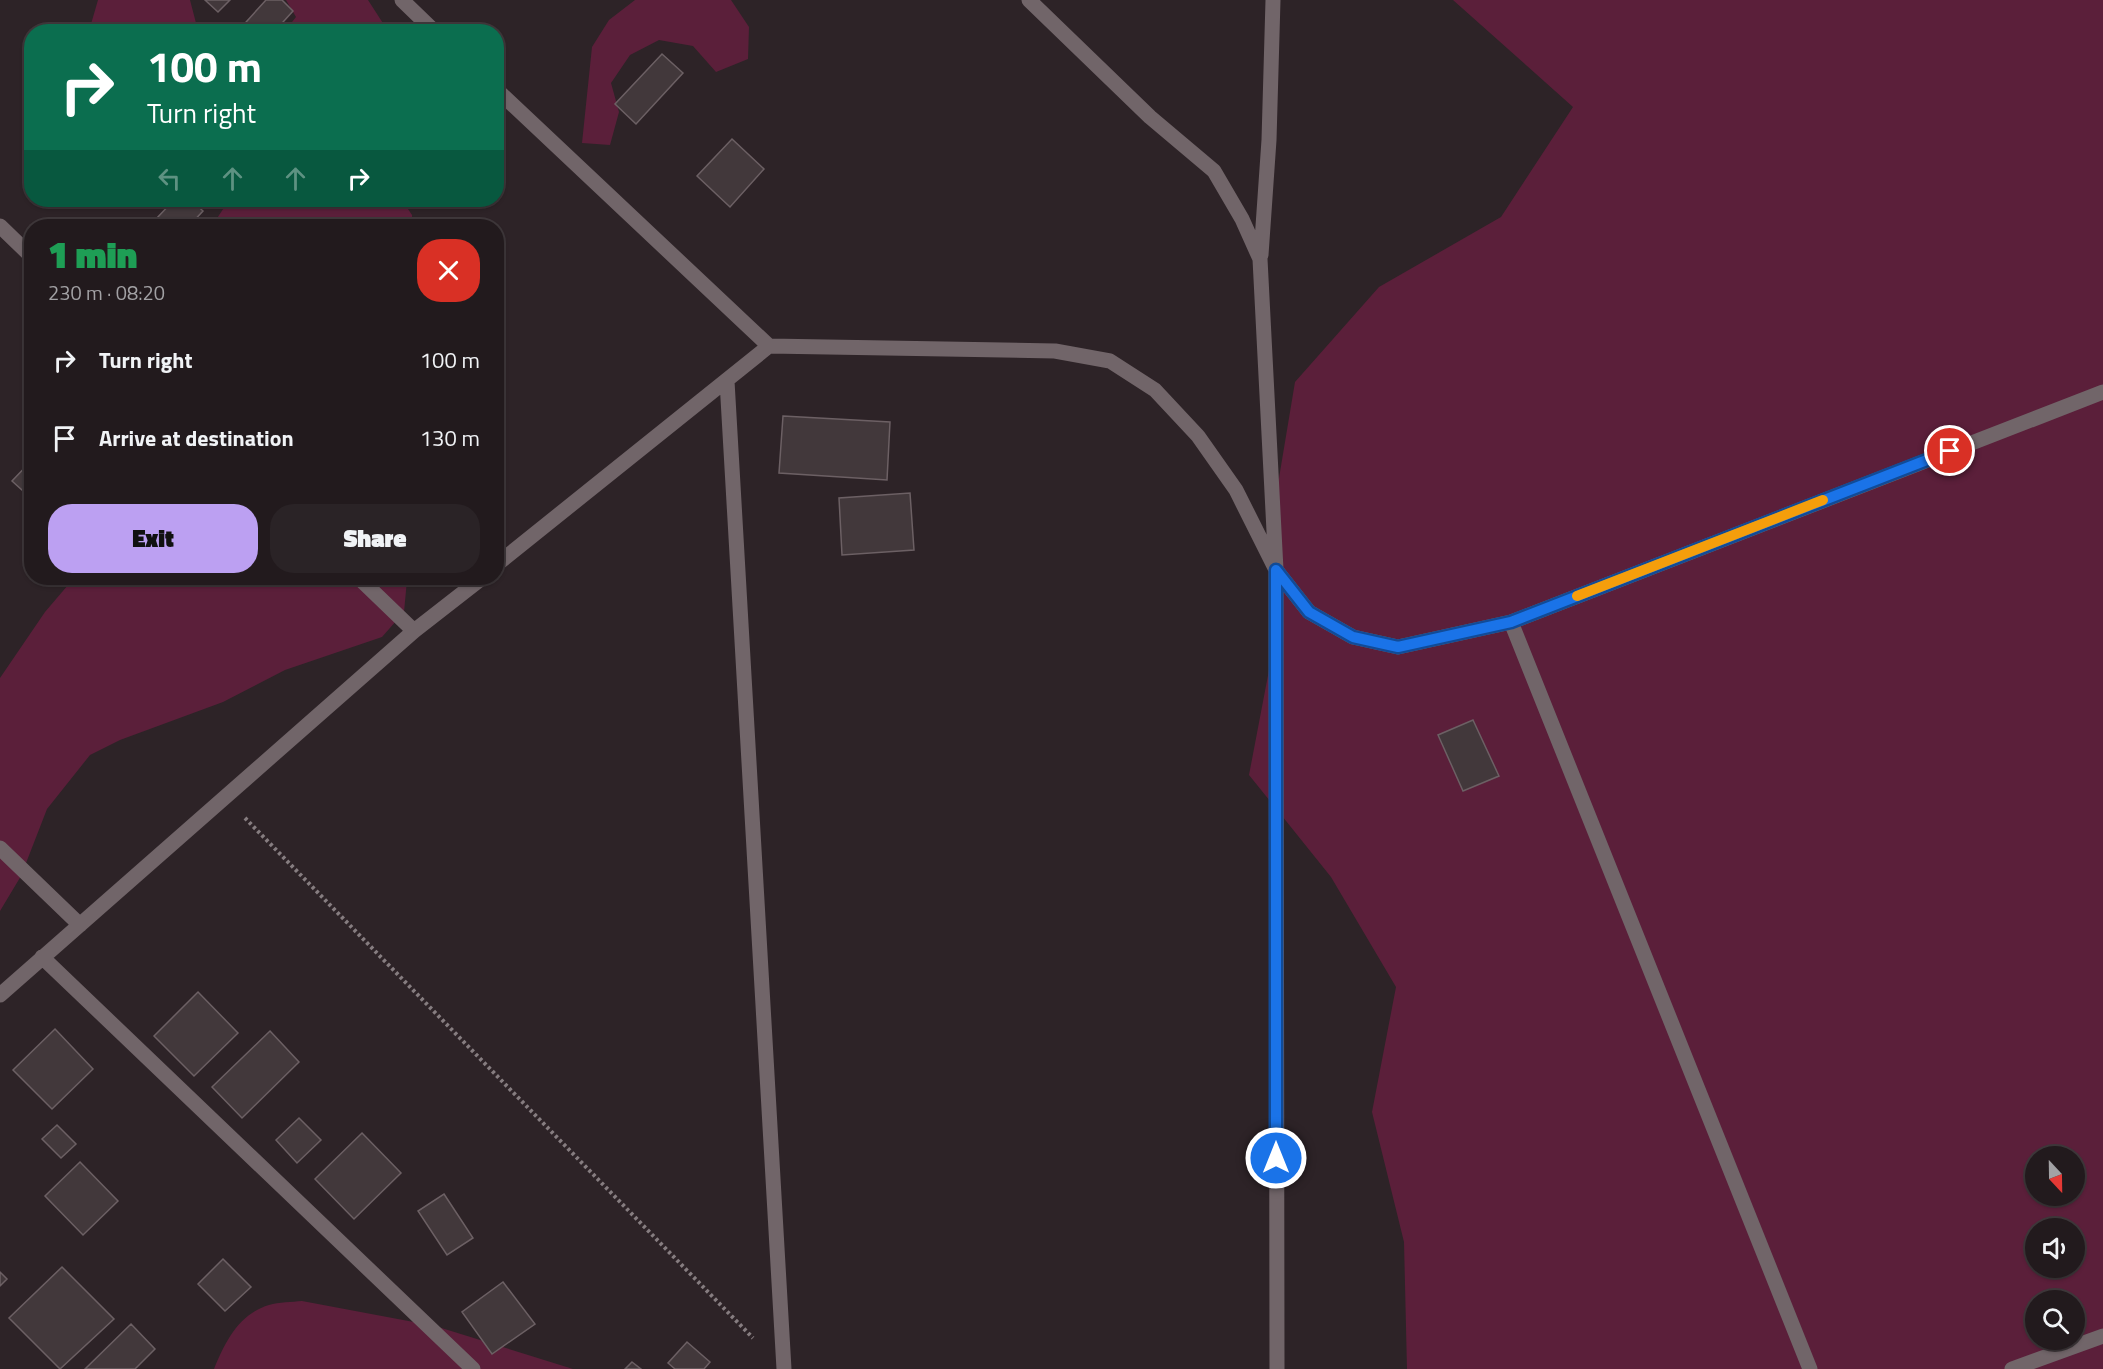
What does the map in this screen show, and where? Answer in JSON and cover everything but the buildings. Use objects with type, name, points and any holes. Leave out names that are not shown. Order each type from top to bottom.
[{"type":"street","points":[[402,0],[427,24]]},
{"type":"street","points":[[1029,0],[1150,117],[1214,171],[1242,219],[1260,259]]},
{"type":"street","points":[[1273,0],[1269,140],[1260,259],[1276,570],[1277,1369]]},
{"type":"street","points":[[504,97],[769,346]]},
{"type":"street","points":[[0,226],[24,249]]},
{"type":"street","points":[[504,560],[769,346],[1055,351],[1110,361],[1155,390],[1198,436],[1236,490],[1276,570],[1309,612],[1353,637],[1398,647],[1511,622],[2103,392]]},
{"type":"street","points":[[727,381],[784,1369]]},
{"type":"street","points":[[366,585],[414,631]]},
{"type":"street","points":[[0,995],[414,631],[473,585]]},
{"type":"street","points":[[1511,622],[1810,1369]]},
{"type":"street","points":[[0,848],[80,925]]},
{"type":"street","points":[[42,957],[473,1369]]},
{"type":"street","points":[[2012,1369],[2103,1336]]},
{"type":"path","points":[[225,798],[758,1343]]},
{"type":"shaded area","points":[[98,0],[190,0],[196,23],[195,24],[91,24]]},
{"type":"shaded area","points":[[286,0],[368,0],[383,24],[290,24],[296,17]]},
{"type":"shaded area","points":[[635,0],[731,0],[749,27],[748,59],[716,72],[693,46],[659,40],[630,55],[611,83],[619,112],[610,145],[582,143],[592,47],[609,20]]},
{"type":"shaded area","points":[[1453,0],[2103,0],[2103,1369],[1407,1369],[1404,1242],[1372,1112],[1396,987],[1331,877],[1249,775],[1273,649],[1273,514],[1295,382],[1379,287],[1501,217],[1573,107]]},
{"type":"shaded area","points":[[224,207],[407,207],[412,215],[412,219],[217,219]]},
{"type":"shaded area","points":[[68,585],[407,585],[404,612],[382,637],[285,670],[223,702],[120,740],[90,755],[47,809],[21,876],[0,911],[0,678],[45,612]]},
{"type":"shaded area","points":[[302,1301],[435,1326],[573,1369],[214,1369],[228,1339],[249,1315],[269,1305]]},
{"type":"slow traffic","points":[[1577,596],[1823,500]]},
{"type":"route","points":[[1276,1158],[1276,570],[1309,612],[1353,637],[1398,647],[1511,622],[1950,451]]}]
